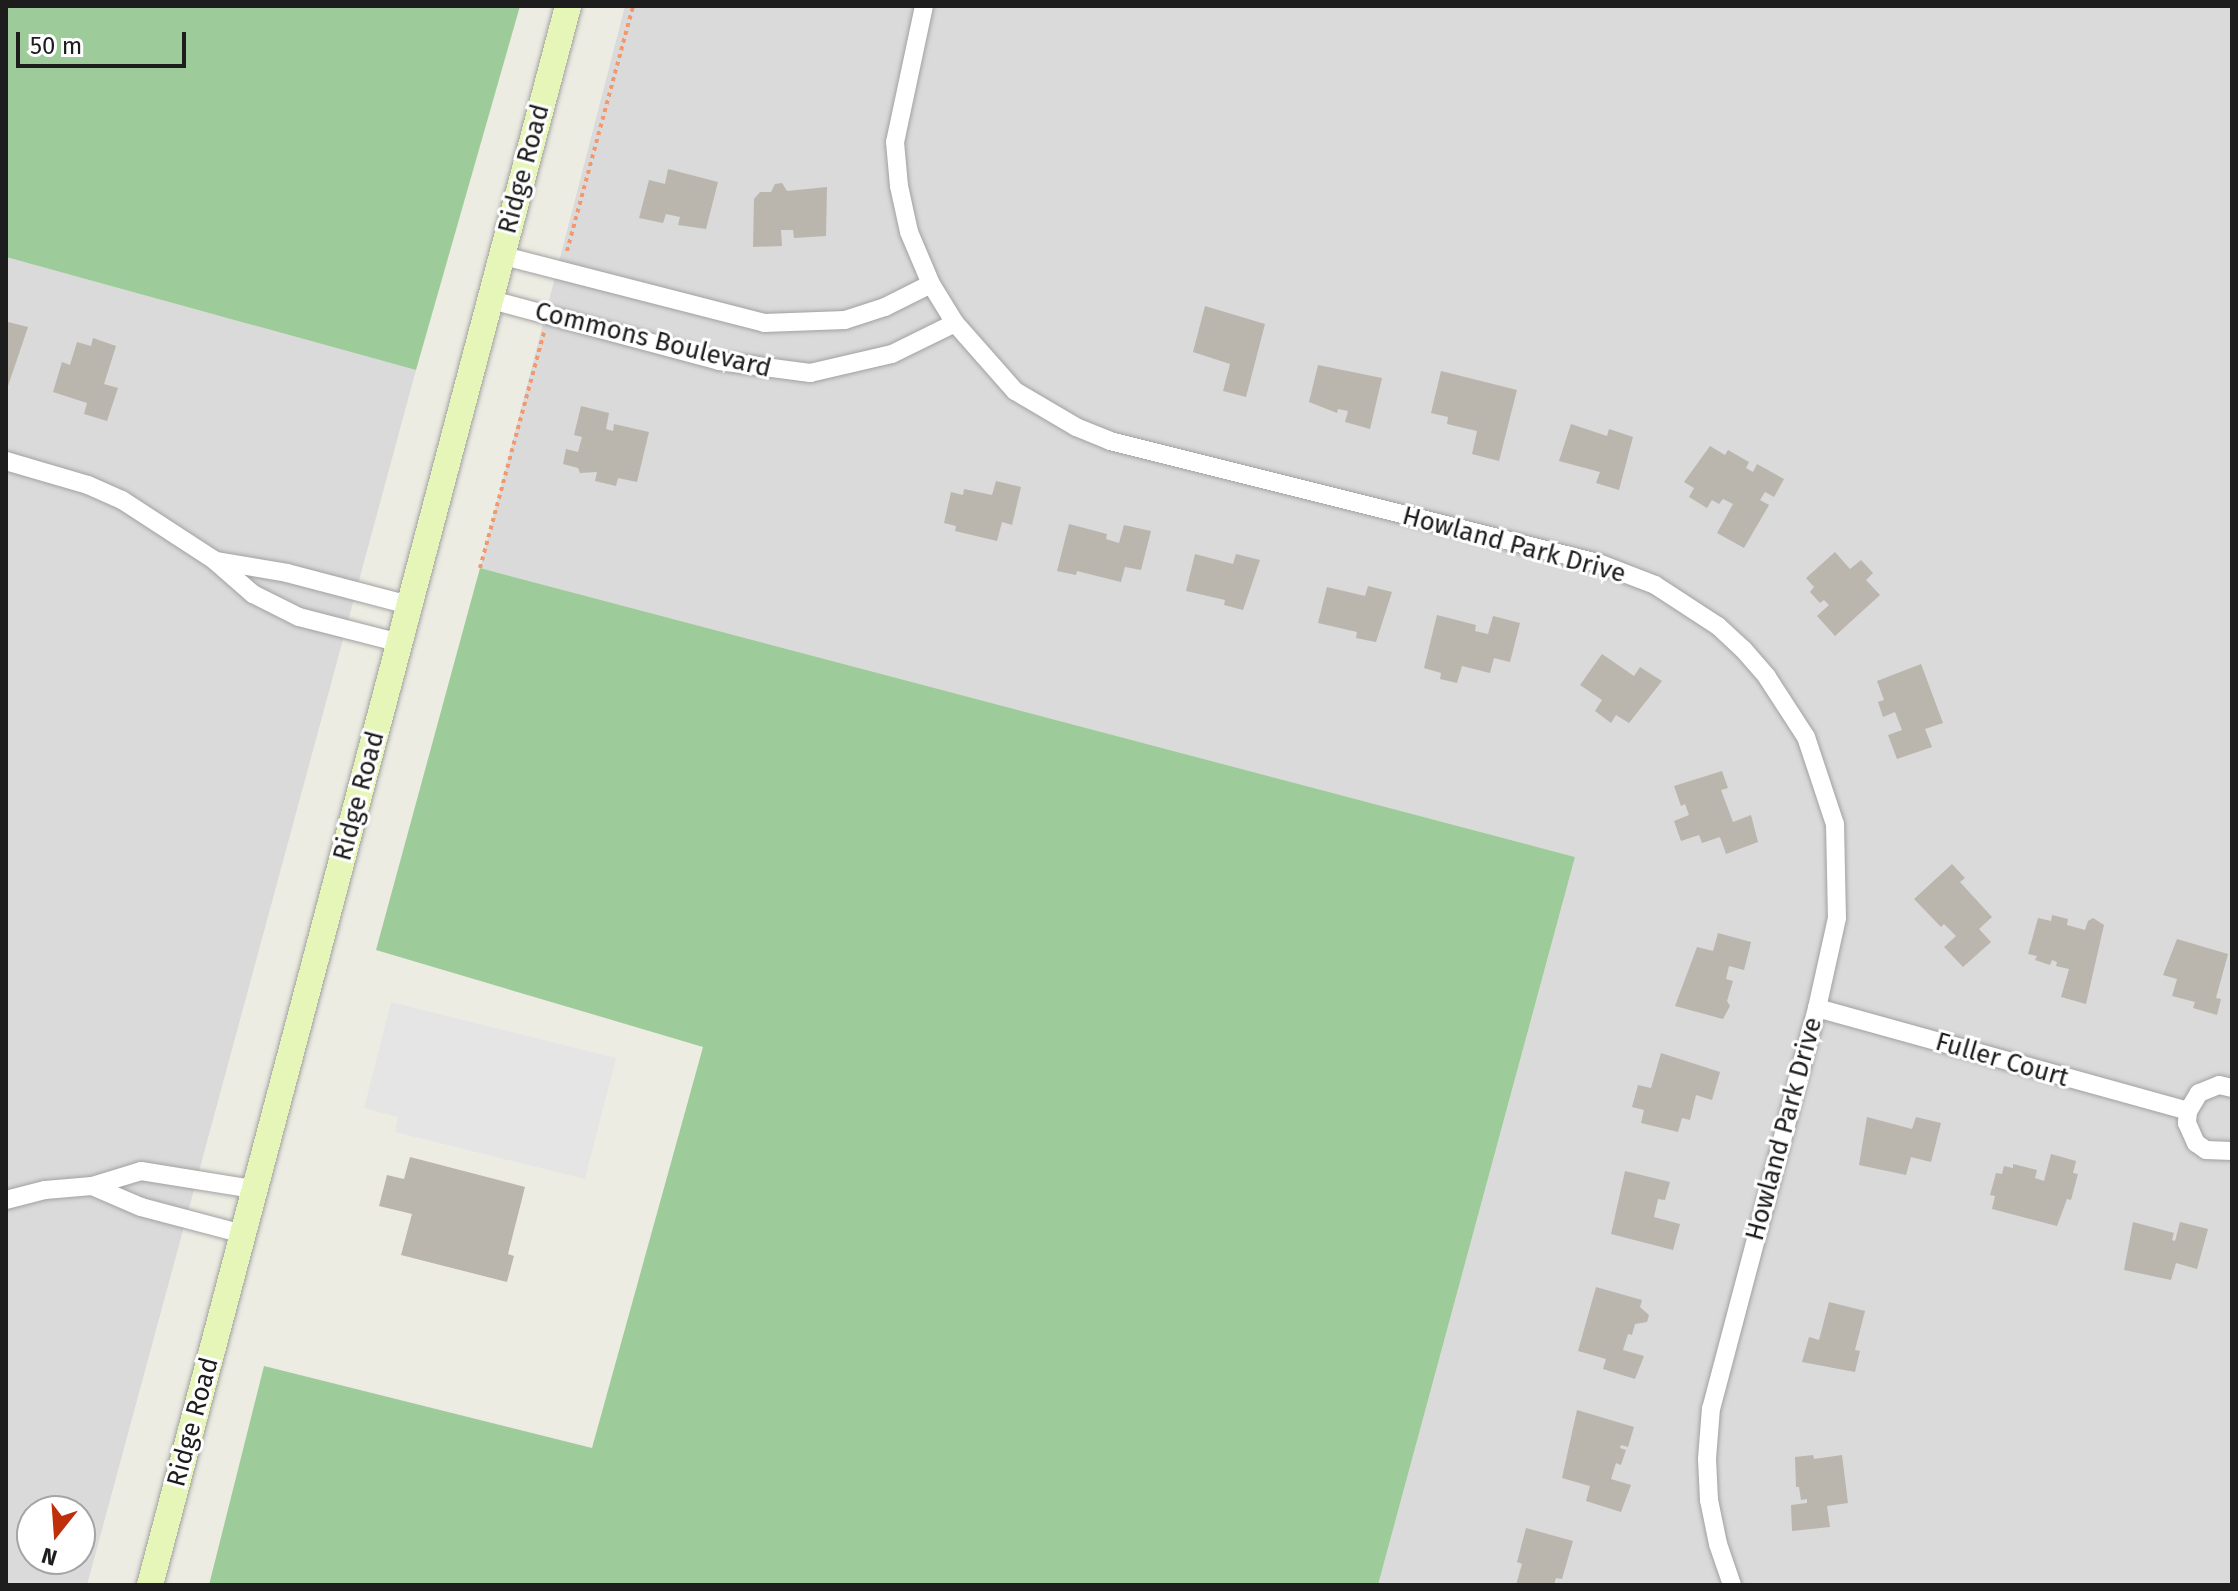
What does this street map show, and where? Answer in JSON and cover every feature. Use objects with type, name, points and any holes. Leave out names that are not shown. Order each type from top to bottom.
[{"type":"street","name":"Ridge Road","points":[[150,1585],[568,6]]},
{"type":"street","name":"Howland Park Drive","points":[[924,6],[895,142],[899,186],[909,232],[931,284],[955,323],[1015,391],[1076,427],[1144,450],[1598,563],[1655,585],[1718,626],[1751,658],[1786,703],[1806,737],[1835,824],[1837,918],[1817,1008],[1711,1408],[1707,1459],[1709,1500],[1718,1544],[1732,1585]]},
{"type":"street","name":"Commons Boulevard","points":[[500,255],[764,323],[845,320],[885,307],[931,284]]},
{"type":"street","name":"Commons Boulevard","points":[[488,299],[719,361],[810,373],[892,354],[955,323]]},
{"type":"street","points":[[6,461],[88,485],[122,500],[214,560],[253,594],[299,617],[400,643]]},
{"type":"street","points":[[214,560],[287,573],[409,605]]},
{"type":"street","name":"Fuller Court","points":[[1817,1008],[2188,1111]]},
{"type":"street","points":[[2232,1088],[2208,1088],[2199,1093],[2188,1111],[2190,1134],[2196,1143],[2217,1153],[2232,1151]]},
{"type":"street","points":[[6,1200],[45,1190],[92,1186],[141,1171],[254,1189]]},
{"type":"street","points":[[92,1186],[141,1207],[243,1234]]},
{"type":"shaded area","points":[[625,6],[2232,6],[2232,1585],[1378,1585],[1575,857],[480,568]]},
{"type":"shaded area","points":[[6,257],[416,370],[96,1552],[96,1495],[16,1495],[16,1575],[90,1575],[87,1585],[6,1585]]},
{"type":"shaded area","points":[[391,1002],[616,1058],[585,1179],[395,1132],[398,1117],[364,1108]]},
{"type":"green space","points":[[6,6],[520,6],[416,370],[6,257]]},
{"type":"green space","points":[[480,568],[1575,857],[1378,1585],[209,1585],[264,1366],[592,1448],[703,1047],[376,950]]},
{"type":"building","points":[[668,169],[718,182],[706,229],[678,225],[680,217],[666,214],[663,223],[639,218],[649,180],[665,184]]},
{"type":"building","points":[[782,183],[787,191],[827,187],[826,236],[794,238],[793,230],[781,230],[782,246],[753,247],[754,199],[760,192],[771,192],[775,184]]},
{"type":"building","points":[[1205,306],[1265,324],[1246,397],[1223,391],[1230,364],[1193,352]]},
{"type":"building","points":[[8,322],[28,327],[7,389],[6,333]]},
{"type":"building","points":[[93,338],[116,346],[104,384],[118,388],[107,421],[84,414],[87,403],[53,392],[62,362],[70,365],[77,342],[91,346]]},
{"type":"building","points":[[1318,365],[1382,378],[1370,429],[1345,422],[1348,411],[1338,409],[1337,413],[1309,402]]},
{"type":"building","points":[[1441,371],[1517,390],[1499,461],[1472,454],[1477,431],[1447,424],[1448,417],[1431,413]]},
{"type":"building","points":[[581,406],[609,413],[606,429],[613,431],[614,424],[649,432],[637,482],[618,478],[616,486],[595,481],[597,472],[580,473],[578,468],[563,464],[566,449],[578,452],[582,437],[574,435]]},
{"type":"building","points":[[1571,424],[1607,436],[1609,429],[1633,437],[1619,490],[1596,483],[1600,472],[1559,461]]},
{"type":"building","points":[[1710,446],[1725,455],[1728,450],[1749,462],[1746,468],[1753,472],[1757,464],[1784,479],[1774,497],[1765,492],[1760,500],[1769,505],[1744,548],[1717,533],[1733,504],[1723,499],[1719,504],[1712,500],[1707,508],[1689,497],[1694,488],[1684,482]]},
{"type":"building","points":[[996,481],[1021,487],[1012,525],[1002,522],[997,541],[955,531],[956,526],[944,523],[951,492],[963,495],[964,489],[992,495]]},
{"type":"building","points":[[1069,524],[1107,534],[1106,539],[1119,543],[1124,525],[1151,531],[1141,570],[1125,567],[1121,582],[1077,571],[1076,575],[1057,571]]},
{"type":"building","points":[[1835,552],[1850,569],[1861,560],[1873,573],[1866,580],[1880,595],[1835,636],[1817,616],[1829,605],[1824,600],[1820,603],[1810,592],[1814,587],[1806,578]]},
{"type":"building","points":[[1195,554],[1233,564],[1236,554],[1260,560],[1243,610],[1224,605],[1225,600],[1186,591]]},
{"type":"building","points":[[1368,586],[1392,592],[1376,642],[1356,638],[1357,632],[1318,623],[1327,587],[1365,596]]},
{"type":"building","points":[[1437,615],[1476,625],[1475,631],[1488,634],[1493,616],[1520,623],[1510,662],[1494,658],[1490,673],[1462,666],[1457,683],[1440,679],[1441,673],[1424,668]]},
{"type":"building","points":[[1602,654],[1634,676],[1640,667],[1662,681],[1629,723],[1616,715],[1611,723],[1595,711],[1602,700],[1580,685]]},
{"type":"building","points":[[1921,664],[1943,723],[1925,729],[1932,747],[1897,759],[1888,735],[1902,730],[1895,712],[1883,717],[1878,702],[1884,700],[1877,681]]},
{"type":"building","points":[[1722,771],[1728,788],[1721,790],[1733,822],[1751,815],[1758,842],[1726,854],[1720,837],[1702,843],[1699,835],[1681,841],[1674,821],[1689,815],[1685,804],[1681,806],[1674,786]]},
{"type":"building","points":[[1952,864],[1965,878],[1960,882],[1992,917],[1979,929],[1991,942],[1963,967],[1944,947],[1956,936],[1944,924],[1941,927],[1914,899]]},
{"type":"building","points":[[2052,915],[2068,919],[2067,925],[2085,930],[2088,921],[2093,918],[2104,925],[2086,1004],[2061,997],[2069,969],[2056,966],[2057,962],[2052,960],[2050,965],[2035,960],[2037,956],[2028,954],[2038,918],[2051,921]]},
{"type":"building","points":[[1718,933],[1751,942],[1744,970],[1729,966],[1726,979],[1733,981],[1727,1001],[1730,1006],[1723,1019],[1675,1006],[1697,947],[1713,951]]},
{"type":"building","points":[[2177,939],[2228,954],[2216,998],[2221,999],[2217,1015],[2193,1008],[2195,1002],[2172,996],[2177,979],[2163,975]]},
{"type":"building","points":[[1661,1053],[1720,1072],[1712,1100],[1696,1095],[1690,1120],[1682,1118],[1678,1132],[1641,1123],[1644,1110],[1632,1107],[1638,1085],[1651,1088]]},
{"type":"building","points":[[1867,1117],[1912,1129],[1916,1117],[1941,1123],[1931,1162],[1911,1157],[1906,1175],[1859,1165]]},
{"type":"building","points":[[2051,1154],[2076,1161],[2073,1173],[2078,1174],[2071,1200],[2067,1199],[2057,1226],[1992,1209],[1995,1196],[1990,1195],[1996,1173],[2002,1174],[2004,1166],[2013,1168],[2013,1164],[2037,1170],[2035,1178],[2044,1181]]},
{"type":"building","points":[[410,1157],[525,1187],[508,1254],[514,1256],[507,1282],[401,1255],[412,1214],[379,1206],[387,1175],[404,1179]]},
{"type":"building","points":[[1625,1171],[1670,1182],[1665,1200],[1658,1199],[1654,1217],[1680,1224],[1673,1250],[1611,1234]]},
{"type":"building","points":[[2133,1222],[2174,1233],[2172,1240],[2175,1241],[2180,1222],[2208,1229],[2197,1269],[2176,1263],[2171,1280],[2124,1270]]},
{"type":"building","points":[[1596,1287],[1642,1300],[1640,1307],[1649,1315],[1647,1322],[1635,1324],[1623,1350],[1644,1356],[1635,1379],[1603,1369],[1606,1359],[1578,1351]]},
{"type":"building","points":[[1829,1302],[1865,1311],[1855,1350],[1860,1351],[1855,1372],[1802,1362],[1809,1337],[1819,1340]]},
{"type":"building","points":[[1577,1410],[1634,1427],[1628,1447],[1621,1445],[1620,1448],[1626,1450],[1621,1465],[1616,1463],[1611,1479],[1631,1485],[1621,1512],[1586,1501],[1590,1486],[1562,1478]]},
{"type":"building","points":[[1813,1455],[1814,1459],[1842,1455],[1848,1503],[1827,1506],[1830,1527],[1792,1531],[1791,1505],[1807,1503],[1807,1499],[1801,1500],[1799,1487],[1796,1487],[1795,1457]]},
{"type":"building","points":[[1526,1528],[1573,1541],[1562,1579],[1556,1578],[1554,1585],[1516,1585],[1522,1564],[1517,1562]]}]
